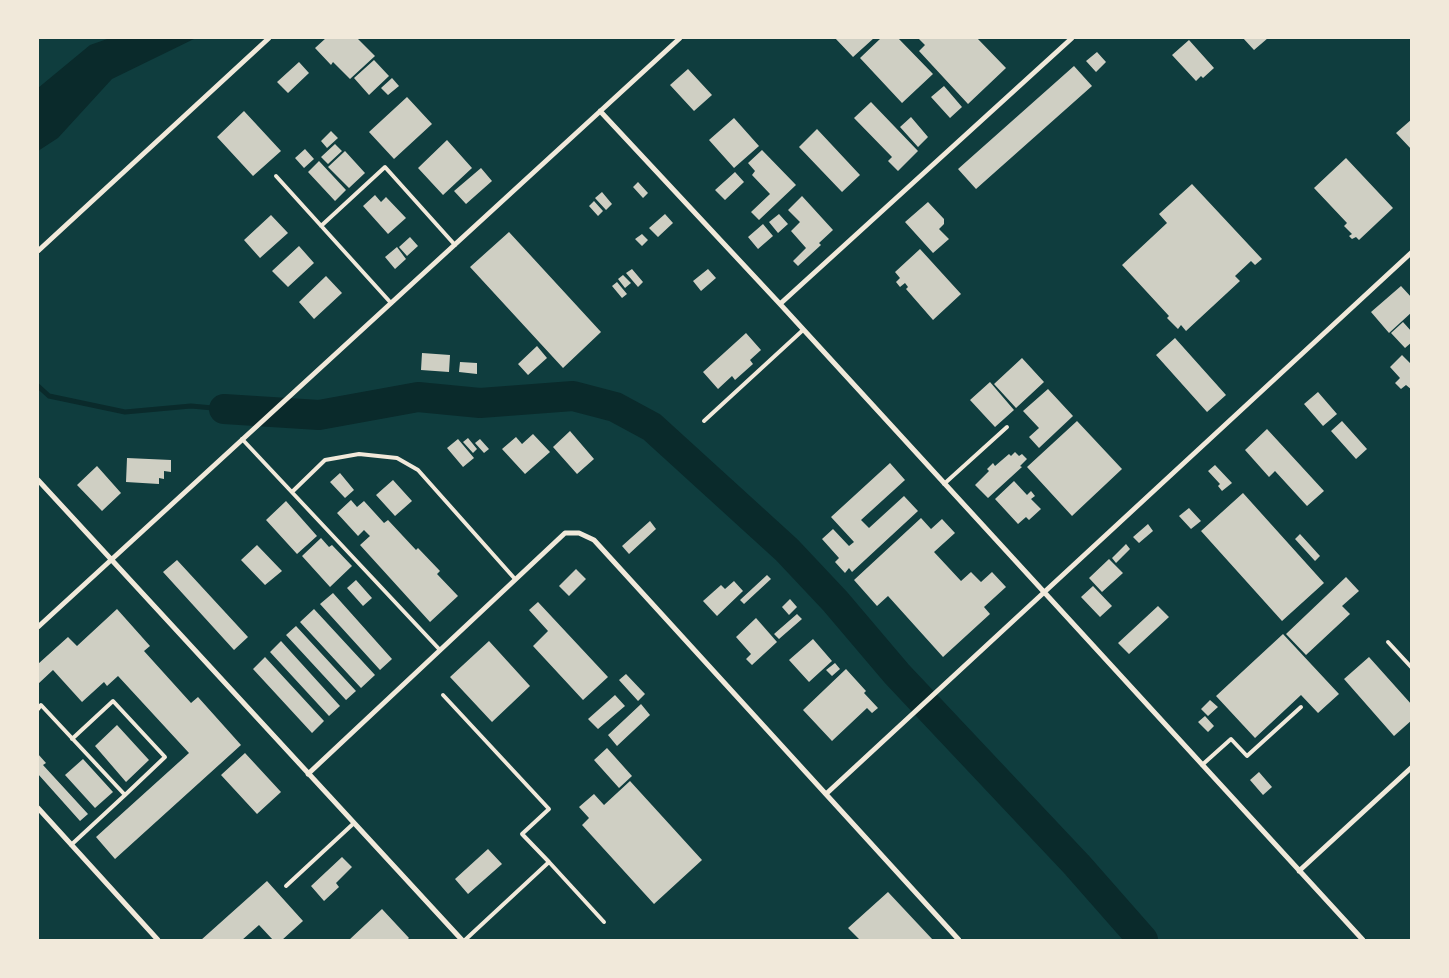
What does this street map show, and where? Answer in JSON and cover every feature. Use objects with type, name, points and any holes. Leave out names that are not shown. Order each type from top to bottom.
[{"type":"street","points":[[38,251],[270,38]]},
{"type":"street","points":[[38,627],[680,38]]},
{"type":"street","points":[[780,304],[1072,38]]},
{"type":"street","points":[[600,111],[780,304],[1363,940]]},
{"type":"street","points":[[826,794],[1412,252]]},
{"type":"street","points":[[38,480],[308,774],[464,940]]},
{"type":"street","points":[[308,774],[565,533],[579,533],[594,540],[959,940]]},
{"type":"street","points":[[1299,871],[1412,767]]},
{"type":"street","points":[[38,808],[158,940]]},
{"type":"lane","points":[[321,226],[385,167],[454,245]]},
{"type":"lane","points":[[276,176],[392,303]]},
{"type":"lane","points":[[704,421],[803,330]]},
{"type":"lane","points":[[944,484],[1007,427]]},
{"type":"lane","points":[[244,437],[292,492],[440,650]]},
{"type":"lane","points":[[292,492],[326,460],[359,454],[397,458],[418,470],[515,579]]},
{"type":"lane","points":[[1388,642],[1412,668]]},
{"type":"lane","points":[[443,695],[549,809],[522,834],[604,922]]},
{"type":"lane","points":[[71,845],[165,757],[113,701],[72,739]]},
{"type":"lane","points":[[38,709],[41,705],[124,795]]},
{"type":"lane","points":[[1202,765],[1231,739],[1247,756],[1301,707]]},
{"type":"lane","points":[[286,886],[354,823]]},
{"type":"lane","points":[[464,940],[549,862]]},
{"type":"water","points":[[110,38],[196,38],[112,79],[58,138],[38,151],[38,88],[90,45]]},
{"type":"building","points":[[326,38],[357,38],[375,56],[350,79],[333,62],[331,65],[315,48]]},
{"type":"building","points":[[835,38],[874,38],[853,57]]},
{"type":"building","points":[[881,38],[898,38],[933,74],[902,103],[860,58]]},
{"type":"building","points":[[918,38],[977,38],[1006,68],[968,104],[919,51],[925,45]]},
{"type":"building","points":[[1243,38],[1268,38],[1254,50]]},
{"type":"building","points":[[1189,40],[1214,68],[1203,78],[1201,76],[1196,81],[1172,55]]},
{"type":"building","points":[[1097,52],[1106,62],[1096,72],[1086,61]]},
{"type":"building","points":[[374,60],[389,76],[369,95],[354,78]]},
{"type":"building","points":[[299,62],[309,73],[288,93],[277,82]]},
{"type":"building","points":[[1074,66],[1092,86],[976,189],[958,169]]},
{"type":"building","points":[[688,69],[712,95],[694,111],[670,85]]},
{"type":"building","points":[[392,78],[399,86],[388,95],[381,88]]},
{"type":"building","points":[[944,86],[962,107],[950,118],[931,97]]},
{"type":"building","points":[[407,97],[432,124],[394,159],[369,132]]},
{"type":"building","points":[[871,102],[918,151],[898,171],[888,161],[892,157],[854,118]]},
{"type":"building","points":[[244,111],[281,151],[253,176],[217,137]]},
{"type":"building","points":[[911,117],[928,137],[918,147],[900,127]]},
{"type":"building","points":[[734,118],[759,146],[734,168],[709,140]]},
{"type":"building","points":[[1412,119],[1412,150],[1396,133]]},
{"type":"building","points":[[817,129],[860,175],[842,192],[799,147]]},
{"type":"building","points":[[331,131],[338,138],[327,148],[321,141]]},
{"type":"building","points":[[447,140],[472,168],[443,195],[418,168]]},
{"type":"building","points":[[335,144],[342,151],[328,164],[321,157]]},
{"type":"building","points":[[305,149],[314,159],[304,168],[295,158]]},
{"type":"building","points":[[762,150],[796,185],[759,220],[751,212],[770,194],[752,175],[755,171],[748,163]]},
{"type":"building","points":[[345,151],[365,173],[349,188],[328,167]]},
{"type":"building","points":[[1346,158],[1393,208],[1359,240],[1356,237],[1352,239],[1349,236],[1352,234],[1344,226],[1347,223],[1314,188]]},
{"type":"building","points":[[319,161],[346,190],[335,201],[308,172]]},
{"type":"building","points":[[481,168],[492,181],[466,204],[454,191]]},
{"type":"building","points":[[735,172],[744,182],[725,200],[715,190]]},
{"type":"building","points":[[638,182],[648,193],[643,198],[633,187]]},
{"type":"building","points":[[1192,184],[1262,259],[1255,265],[1251,261],[1235,276],[1240,281],[1186,331],[1181,325],[1178,329],[1167,318],[1169,316],[1122,265],[1167,223],[1159,214]]},
{"type":"building","points":[[602,192],[612,204],[606,210],[595,198]]},
{"type":"building","points":[[375,195],[381,202],[386,197],[406,218],[388,234],[363,206]]},
{"type":"building","points":[[802,196],[833,230],[819,243],[821,245],[798,266],[793,261],[806,248],[791,231],[800,222],[788,210]]},
{"type":"building","points":[[594,201],[603,211],[598,216],[589,206]]},
{"type":"building","points":[[928,202],[944,219],[944,224],[939,229],[949,239],[933,253],[905,222]]},
{"type":"building","points":[[665,214],[673,223],[658,237],[649,228]]},
{"type":"building","points":[[779,214],[788,224],[778,233],[769,222]]},
{"type":"building","points":[[271,215],[288,233],[260,258],[244,240]]},
{"type":"building","points":[[763,224],[773,236],[758,249],[748,237]]},
{"type":"building","points":[[509,232],[601,332],[563,368],[470,267]]},
{"type":"building","points":[[642,234],[648,240],[642,246],[635,239]]},
{"type":"building","points":[[410,237],[418,246],[407,256],[399,247]]},
{"type":"building","points":[[299,246],[314,263],[288,287],[272,271]]},
{"type":"building","points":[[397,247],[406,259],[395,269],[385,257]]},
{"type":"building","points":[[920,249],[961,294],[933,320],[906,289],[908,287],[905,283],[900,287],[896,282],[900,278],[895,272]]},
{"type":"building","points":[[632,269],[643,282],[638,287],[626,273]]},
{"type":"building","points":[[708,269],[716,278],[701,291],[693,281]]},
{"type":"building","points":[[623,275],[631,283],[625,288],[618,279]]},
{"type":"building","points":[[326,276],[342,293],[314,319],[299,302]]},
{"type":"building","points":[[617,282],[627,294],[622,298],[612,286]]},
{"type":"building","points":[[1401,286],[1412,298],[1412,312],[1389,333],[1371,312]]},
{"type":"building","points":[[1403,322],[1412,332],[1412,342],[1405,348],[1391,333]]},
{"type":"building","points":[[746,333],[761,350],[750,360],[753,364],[735,380],[732,376],[718,389],[703,372]]},
{"type":"building","points":[[1175,338],[1226,395],[1207,412],[1156,355]]},
{"type":"building","points":[[537,346],[547,358],[528,375],[518,364]]},
{"type":"building","points":[[422,353],[450,355],[449,372],[421,370]]},
{"type":"building","points":[[1402,355],[1412,365],[1412,390],[1406,385],[1401,389],[1395,383],[1400,378],[1390,367]]},
{"type":"building","points":[[1022,358],[1044,382],[1016,408],[994,384]]},
{"type":"building","points":[[460,362],[477,363],[477,374],[459,372]]},
{"type":"building","points":[[990,382],[1014,410],[995,427],[970,400]]},
{"type":"building","points":[[1048,389],[1073,416],[1039,448],[1029,437],[1039,428],[1023,411]]},
{"type":"building","points":[[1318,392],[1337,414],[1323,426],[1304,404]]},
{"type":"building","points":[[1077,421],[1122,469],[1072,516],[1027,467]]},
{"type":"building","points":[[1342,421],[1367,449],[1356,459],[1331,431]]},
{"type":"building","points":[[1267,429],[1324,491],[1307,506],[1275,471],[1269,477],[1245,450]]},
{"type":"building","points":[[570,431],[594,459],[577,474],[553,447]]},
{"type":"building","points":[[533,434],[550,452],[525,474],[502,449],[516,437],[522,444]]},
{"type":"building","points":[[468,438],[477,449],[473,453],[463,442]]},
{"type":"building","points":[[458,439],[474,458],[463,467],[447,448]]},
{"type":"building","points":[[480,439],[489,449],[484,453],[475,443]]},
{"type":"building","points":[[1015,452],[1019,456],[1022,454],[1027,459],[1020,466],[1022,467],[988,498],[975,485],[989,471],[987,469],[993,463],[995,466],[1009,454],[1011,456]]},
{"type":"building","points":[[127,458],[171,460],[171,472],[164,471],[164,479],[159,478],[159,484],[126,482]]},
{"type":"building","points":[[890,463],[905,480],[861,520],[869,528],[904,496],[918,511],[852,572],[849,568],[845,573],[835,562],[839,558],[822,539],[833,529],[849,546],[854,542],[831,517]]},
{"type":"building","points":[[1215,465],[1232,483],[1222,491],[1218,486],[1220,484],[1208,471]]},
{"type":"building","points":[[97,466],[121,493],[102,511],[77,485]]},
{"type":"building","points":[[340,473],[354,490],[345,498],[330,482]]},
{"type":"building","points":[[393,480],[412,501],[395,516],[376,495]]},
{"type":"building","points":[[1014,481],[1027,495],[1031,491],[1035,496],[1031,499],[1041,509],[1029,520],[1026,517],[1018,524],[995,499]]},
{"type":"building","points":[[1243,493],[1324,583],[1282,621],[1201,531]]},
{"type":"building","points":[[351,500],[357,507],[364,501],[384,523],[388,520],[416,550],[418,548],[440,571],[437,574],[458,596],[430,622],[360,545],[370,536],[364,530],[358,536],[337,513]]},
{"type":"building","points":[[286,501],[317,536],[297,554],[266,520]]},
{"type":"building","points":[[1189,508],[1201,521],[1191,529],[1179,516]]},
{"type":"building","points":[[921,518],[931,529],[942,519],[955,533],[934,552],[961,581],[971,572],[981,582],[992,572],[1006,587],[984,607],[990,614],[943,657],[888,596],[877,606],[854,580]]},
{"type":"building","points":[[650,521],[656,529],[629,554],[622,546]]},
{"type":"building","points":[[1148,524],[1153,531],[1139,543],[1133,537]]},
{"type":"building","points":[[1300,534],[1320,556],[1315,561],[1295,539]]},
{"type":"building","points":[[321,538],[329,547],[332,545],[352,566],[330,587],[302,556]]},
{"type":"building","points":[[1126,544],[1130,549],[1116,563],[1112,558]]},
{"type":"building","points":[[257,545],[282,571],[265,585],[241,560]]},
{"type":"building","points":[[1109,559],[1123,573],[1102,592],[1089,578]]},
{"type":"building","points":[[177,560],[248,637],[234,650],[163,572]]},
{"type":"building","points":[[576,569],[586,579],[569,596],[559,586]]},
{"type":"building","points":[[767,575],[771,579],[744,604],[740,600]]},
{"type":"building","points":[[1346,577],[1359,591],[1342,606],[1350,614],[1306,655],[1286,634]]},
{"type":"building","points":[[356,580],[372,598],[363,606],[347,588]]},
{"type":"building","points":[[734,581],[743,591],[717,616],[703,601],[721,585],[725,589]]},
{"type":"building","points":[[1093,586],[1112,606],[1100,617],[1081,597]]},
{"type":"building","points":[[333,593],[392,659],[380,670],[320,604]]},
{"type":"building","points":[[790,599],[797,607],[789,615],[782,607]]},
{"type":"building","points":[[538,602],[608,677],[583,700],[533,646],[548,631],[529,610]]},
{"type":"building","points":[[1158,606],[1169,617],[1129,654],[1118,643]]},
{"type":"building","points":[[117,609],[150,646],[144,651],[191,703],[198,697],[241,745],[115,859],[96,837],[189,753],[118,676],[107,686],[104,682],[82,702],[53,670],[38,684],[38,664],[68,637],[77,646]]},
{"type":"building","points":[[314,609],[375,675],[361,688],[300,622]]},
{"type":"building","points":[[797,614],[802,619],[779,639],[774,634]]},
{"type":"building","points":[[756,618],[777,642],[752,665],[746,659],[751,654],[736,637]]},
{"type":"building","points":[[296,626],[356,691],[346,700],[286,635]]},
{"type":"building","points":[[1283,634],[1339,694],[1318,713],[1301,695],[1255,738],[1216,696]]},
{"type":"building","points":[[813,639],[832,661],[809,682],[789,660]]},
{"type":"building","points":[[281,641],[340,706],[329,716],[270,652]]},
{"type":"building","points":[[489,641],[530,686],[492,722],[450,677]]},
{"type":"building","points":[[265,657],[324,721],[312,733],[253,669]]},
{"type":"building","points":[[1369,657],[1412,705],[1412,720],[1394,736],[1344,679]]},
{"type":"building","points":[[835,663],[840,669],[832,676],[826,670]]},
{"type":"building","points":[[846,669],[866,691],[864,693],[878,708],[872,713],[867,708],[832,741],[803,710]]},
{"type":"building","points":[[626,674],[645,694],[638,701],[619,680]]},
{"type":"building","points":[[615,695],[625,706],[598,729],[588,719]]},
{"type":"building","points":[[1210,700],[1218,707],[1208,716],[1201,709]]},
{"type":"building","points":[[641,704],[650,715],[617,746],[608,735]]},
{"type":"building","points":[[1205,716],[1214,726],[1208,732],[1198,722]]},
{"type":"building","points":[[117,725],[149,760],[126,782],[95,746]]},
{"type":"building","points":[[607,748],[632,776],[619,788],[594,760]]},
{"type":"building","points":[[245,753],[281,792],[257,814],[221,775]]},
{"type":"building","points":[[38,754],[46,763],[43,765],[88,814],[80,821],[38,774]]},
{"type":"building","points":[[83,759],[113,792],[95,808],[65,775]]},
{"type":"building","points":[[1259,772],[1272,787],[1263,795],[1250,780]]},
{"type":"building","points":[[630,781],[702,860],[654,904],[582,825],[589,818],[579,807],[594,794],[604,805]]},
{"type":"building","points":[[488,849],[502,864],[468,894],[455,879]]},
{"type":"building","points":[[342,857],[352,867],[336,883],[339,887],[324,901],[311,886]]},
{"type":"building","points":[[267,881],[303,921],[282,940],[273,940],[259,925],[242,940],[201,940]]},
{"type":"building","points":[[888,892],[933,940],[860,940],[848,928]]},
{"type":"building","points":[[382,909],[409,938],[407,940],[349,940]]},
{"type":"waterway","points":[[38,386],[49,396],[125,412],[191,406],[224,409]]},
{"type":"waterway","points":[[224,409],[319,415],[418,397],[480,403],[573,396],[615,407],[652,427],[787,550],[835,601],[897,674],[1077,865],[1143,940]]}]
